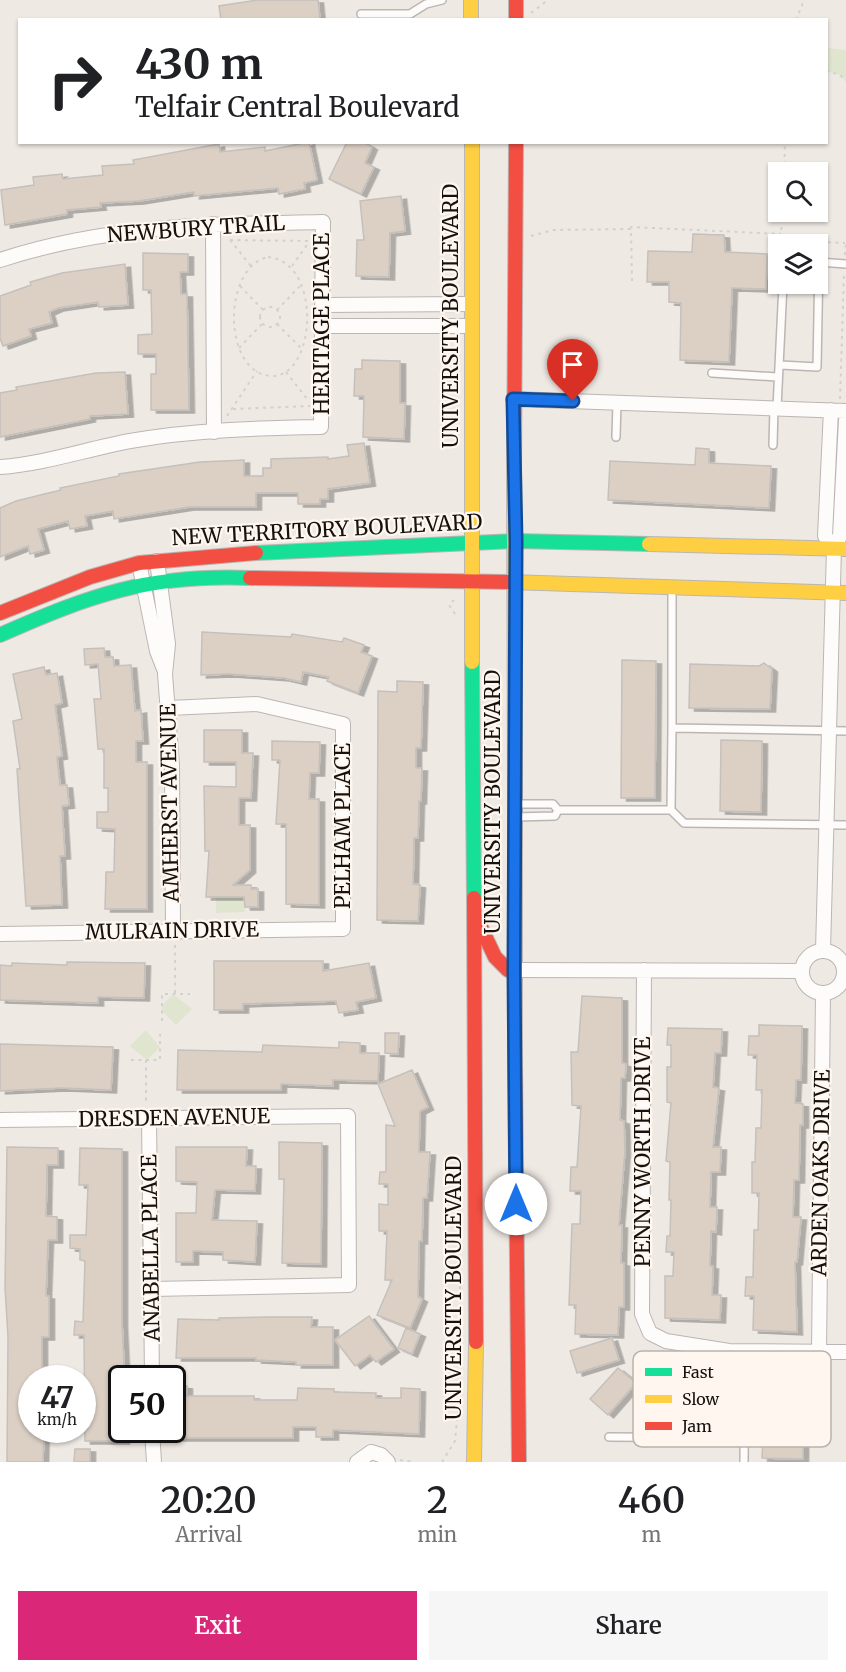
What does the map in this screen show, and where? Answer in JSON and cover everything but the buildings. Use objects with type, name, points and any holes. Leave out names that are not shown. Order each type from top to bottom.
[{"type":"main road","points":[[471,0],[471,18]]},
{"type":"main road","points":[[516,0],[522,18]]},
{"type":"main road","name":"UNIVERSITY BOULEVARD","points":[[472,144],[471,579],[477,1287],[474,1462]]},
{"type":"main road","name":"UNIVERSITY BOULEVARD","points":[[516,144],[513,399],[516,541],[514,970],[519,1462]]},
{"type":"main road","name":"NEW TERRITORY BOULEVARD","points":[[0,613],[90,577],[139,563],[199,556],[516,541],[840,548]]},
{"type":"main road","name":"NEW TERRITORY BOULEVARD","points":[[0,635],[87,598],[144,583],[197,575],[321,580],[515,580],[839,592]]},
{"type":"main road","points":[[474,912],[495,957],[508,970],[514,970]]},
{"type":"street","name":"NEWBURY TRAIL","points":[[0,260],[38,248],[94,235],[156,227],[323,222]]},
{"type":"street","name":"HERITAGE PLACE","points":[[214,431],[321,427],[323,222]]},
{"type":"street","points":[[0,467],[21,466],[132,441],[214,431],[213,226]]},
{"type":"street","points":[[322,305],[471,304]]},
{"type":"street","points":[[322,326],[472,326]]},
{"type":"street","points":[[513,399],[775,408],[841,413]]},
{"type":"street","points":[[840,548],[825,536],[828,468],[841,413]]},
{"type":"street","points":[[824,951],[829,731],[839,592],[844,469],[841,413]]},
{"type":"street","points":[[0,475],[21,466]]},
{"type":"street","points":[[828,468],[844,469]]},
{"type":"street","name":"AMHERST AVENUE","points":[[157,561],[168,644],[165,674],[169,708],[174,938]]},
{"type":"street","name":"AMHERST AVENUE","points":[[139,563],[157,651],[165,674]]},
{"type":"street","name":"PELHAM PLACE","points":[[169,708],[257,704],[344,724],[343,929]]},
{"type":"street","name":"MULRAIN DRIVE","points":[[0,934],[174,938],[343,929]]},
{"type":"street","points":[[824,951],[838,957],[845,971],[839,986],[823,993],[807,986],[802,971],[807,956],[824,951]]},
{"type":"street","points":[[514,970],[802,971]]},
{"type":"street","name":"PENNY WORTH DRIVE","points":[[644,970],[642,1314],[650,1332],[666,1341],[738,1351]]},
{"type":"street","name":"ARDEN OAKS DRIVE","points":[[819,1351],[823,993]]},
{"type":"street","name":"DRESDEN AVENUE","points":[[0,1120],[147,1112],[348,1116],[349,1285],[152,1289]]},
{"type":"street","name":"ANABELLA PLACE","points":[[147,1112],[152,1365]]},
{"type":"street","points":[[153,1443],[154,1462]]},
{"type":"street","points":[[357,1462],[371,1452],[394,1461]]},
{"type":"lane","points":[[361,14],[410,14],[426,4],[442,0]]},
{"type":"lane","points":[[828,263],[845,264]]},
{"type":"lane","points":[[773,445],[777,377],[781,365],[783,294]]},
{"type":"lane","points":[[781,365],[817,367],[818,294]]},
{"type":"lane","points":[[712,373],[777,377]]},
{"type":"lane","points":[[616,437],[617,402]]},
{"type":"lane","points":[[671,810],[672,586]]},
{"type":"lane","points":[[672,728],[846,731]]},
{"type":"lane","points":[[514,811],[553,804],[558,810]]},
{"type":"lane","points":[[514,811],[555,816],[558,810]]},
{"type":"lane","points":[[558,810],[671,810],[684,823],[846,825]]},
{"type":"lane","points":[[609,1437],[633,1437]]},
{"type":"path","points":[[522,18],[548,0]]},
{"type":"path","points":[[797,18],[804,0]]},
{"type":"path","points":[[828,72],[840,75],[846,81]]},
{"type":"path","points":[[784,162],[785,144]]},
{"type":"path","points":[[529,236],[553,230],[632,229],[781,234],[782,222]]},
{"type":"path","points":[[213,226],[230,240],[251,266]]},
{"type":"path","points":[[632,229],[632,281]]},
{"type":"path","points":[[230,240],[309,241],[292,266]]},
{"type":"path","points":[[828,242],[846,243],[841,413]]},
{"type":"path","points":[[268,257],[276,258],[292,266],[302,284],[307,322],[302,349],[286,372],[272,376],[251,367],[239,348],[234,318],[239,286],[251,266],[268,257]]},
{"type":"path","points":[[277,310],[302,284]]},
{"type":"path","points":[[239,286],[263,310]]},
{"type":"path","points":[[269,307],[277,310],[280,318],[277,324],[272,326],[263,323],[260,318],[263,310],[269,307]]},
{"type":"path","points":[[239,348],[263,323]]},
{"type":"path","points":[[277,324],[302,349]]},
{"type":"path","points":[[214,431],[233,409],[257,371]]},
{"type":"path","points":[[233,409],[313,406],[286,372]]},
{"type":"path","points":[[174,938],[175,994]]},
{"type":"path","points":[[162,1021],[162,994],[190,994]]},
{"type":"path","points":[[131,1060],[160,1060],[160,1034]]},
{"type":"path","points":[[146,1060],[147,1112]]},
{"type":"path","points":[[394,1461],[415,1462]]},
{"type":"green space","points":[[828,48],[846,50],[846,81],[840,75],[828,71]]},
{"type":"green space","points":[[216,897],[244,897],[245,912],[216,913]]},
{"type":"green space","points":[[173,994],[192,1009],[176,1025],[162,1011],[162,1006]]},
{"type":"green space","points":[[146,1030],[160,1047],[147,1060],[130,1046]]},
{"type":"traffic: fast","points":[[256,553],[516,541],[649,544]]},
{"type":"traffic: fast","points":[[0,635],[92,598],[121,590],[181,580],[250,578]]},
{"type":"traffic: fast","points":[[472,662],[474,898]]},
{"type":"traffic: fast","points":[[515,793],[515,1066]]},
{"type":"traffic: slow","points":[[471,0],[471,18]]},
{"type":"traffic: slow","points":[[472,144],[472,662]]},
{"type":"traffic: slow","points":[[514,467],[515,793]]},
{"type":"traffic: slow","points":[[649,544],[846,549]]},
{"type":"traffic: slow","points":[[510,582],[846,593]]},
{"type":"traffic: slow","points":[[474,1462],[476,1342]]},
{"type":"traffic: jam","points":[[516,0],[516,18]]},
{"type":"traffic: jam","points":[[514,467],[516,144]]},
{"type":"traffic: jam","points":[[0,613],[90,577],[139,563],[256,553]]},
{"type":"traffic: jam","points":[[250,578],[510,582]]},
{"type":"traffic: jam","points":[[474,898],[476,1342]]},
{"type":"traffic: jam","points":[[477,919],[495,957],[508,970],[514,970]]},
{"type":"traffic: jam","points":[[515,1066],[519,1462]]},
{"type":"route","points":[[516,1204],[514,970],[516,541],[513,399],[573,401]]}]
